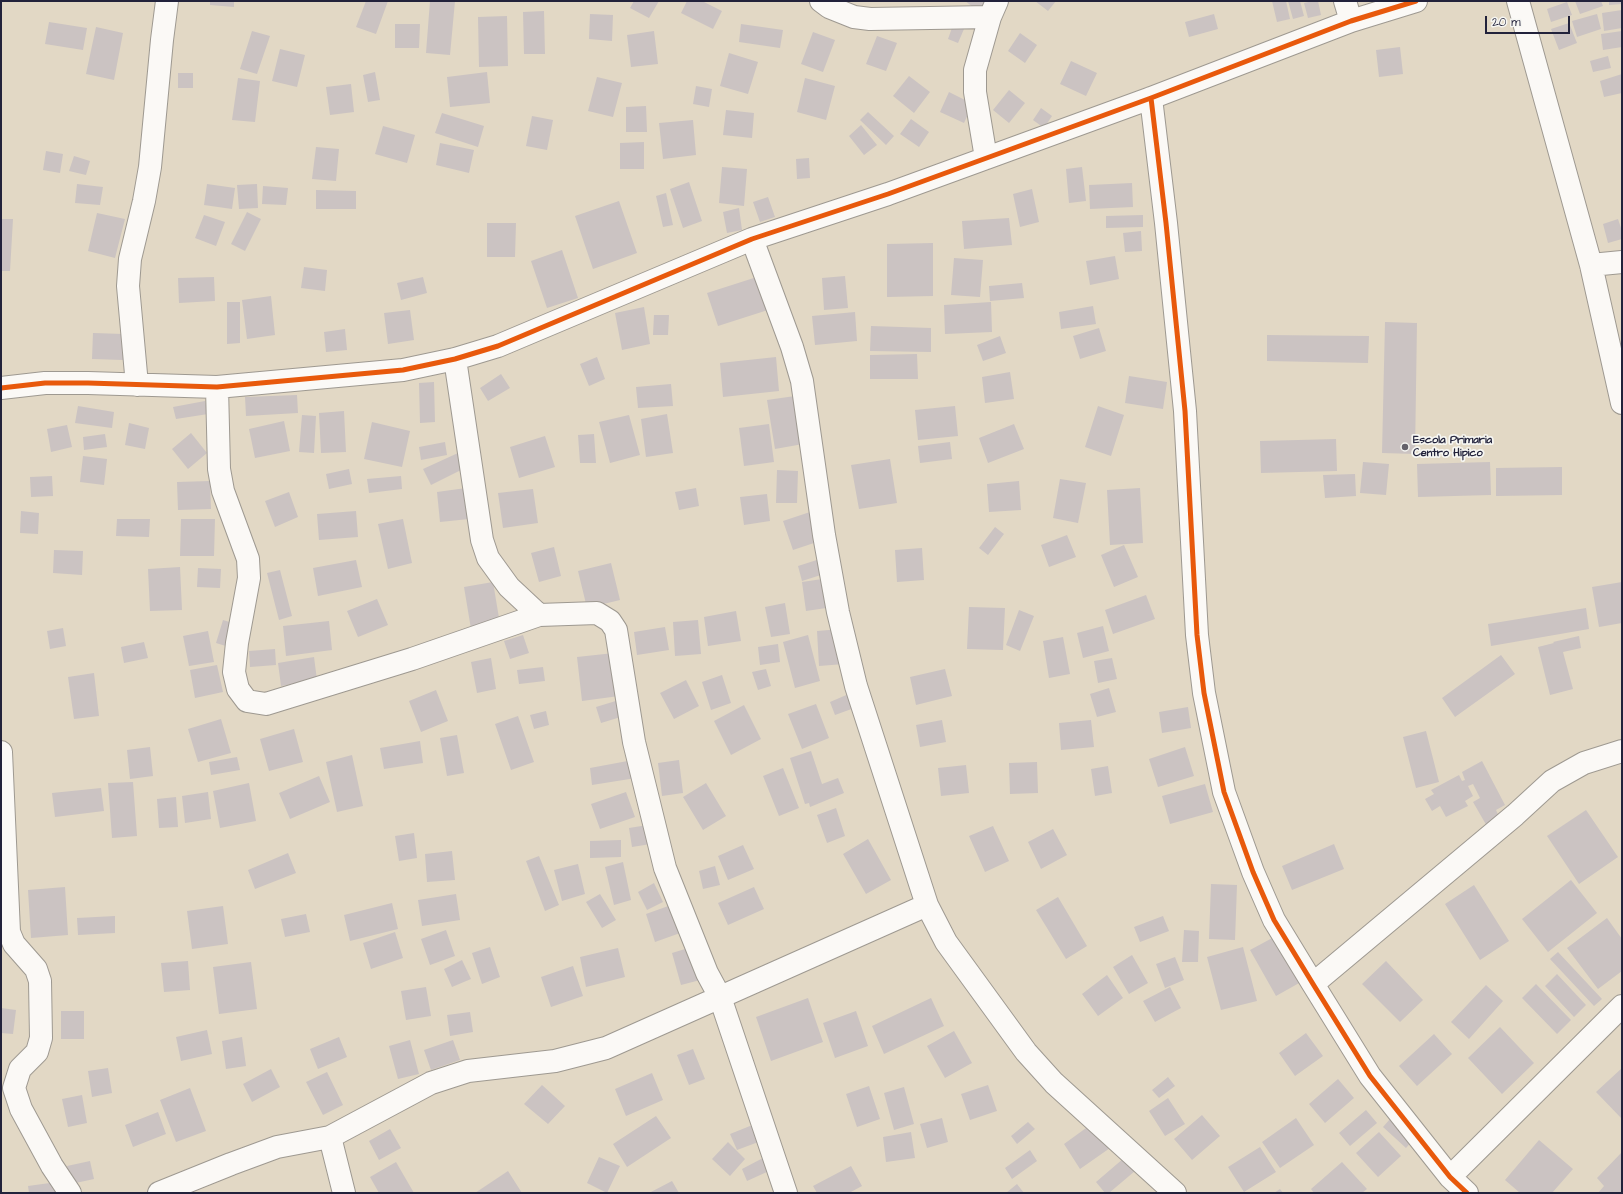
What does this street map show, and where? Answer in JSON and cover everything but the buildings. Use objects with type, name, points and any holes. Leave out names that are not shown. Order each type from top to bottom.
[{"type":"street","points":[[136,385],[128,286],[130,259],[144,201],[150,167],[167,1]]},
{"type":"street","points":[[821,1],[829,7],[854,17],[865,18],[993,9],[975,70],[975,92],[986,158]]},
{"type":"street","points":[[1,388],[45,384],[88,383],[217,387],[403,370],[455,359],[498,346],[752,239],[888,194],[1151,98],[1348,11],[1416,1]]},
{"type":"street","points":[[1518,1],[1591,265],[1622,403]]},
{"type":"street","points":[[1151,98],[1186,411],[1196,635],[1204,693],[1224,792],[1253,872],[1274,920],[1370,1076],[1450,1176],[1467,1193]]},
{"type":"street","points":[[752,239],[792,347],[802,381],[824,535],[838,612],[856,686],[927,905],[946,942],[1026,1052],[1054,1083],[1175,1193]]},
{"type":"street","points":[[1591,265],[1622,262]]},
{"type":"street","points":[[455,359],[482,540],[488,558],[509,586],[539,615]]},
{"type":"street","points":[[217,387],[219,469],[223,491],[248,559],[248,578],[237,643],[234,672],[238,689],[247,701],[266,704],[412,659],[539,615],[597,613],[610,621],[616,630],[634,742],[665,868],[707,973],[720,997],[786,1193]]},
{"type":"street","points":[[1313,984],[1515,815],[1552,781],[1584,763],[1622,751]]},
{"type":"street","points":[[1,752],[9,932],[14,944],[36,969],[40,981],[41,1038],[37,1052],[20,1069],[14,1088],[21,1109],[52,1166],[70,1193]]},
{"type":"street","points":[[160,1193],[276,1147],[330,1137],[431,1083],[468,1071],[555,1062],[606,1048],[927,905]]},
{"type":"street","points":[[1450,1176],[1622,1006]]},
{"type":"street","points":[[330,1137],[344,1193]]},
{"type":"cycle path","points":[[1,388],[45,383],[217,387],[403,370],[455,359],[498,346],[752,239],[888,194],[1151,98],[1351,21],[1416,1]]},
{"type":"cycle path","points":[[1151,98],[1166,223],[1185,411],[1197,635],[1204,693],[1224,792],[1253,872],[1274,920],[1370,1076],[1450,1177],[1467,1193]]},
{"type":"place","name":"Escola Primaria Centro Hipico","points":[[1405,447]]}]
